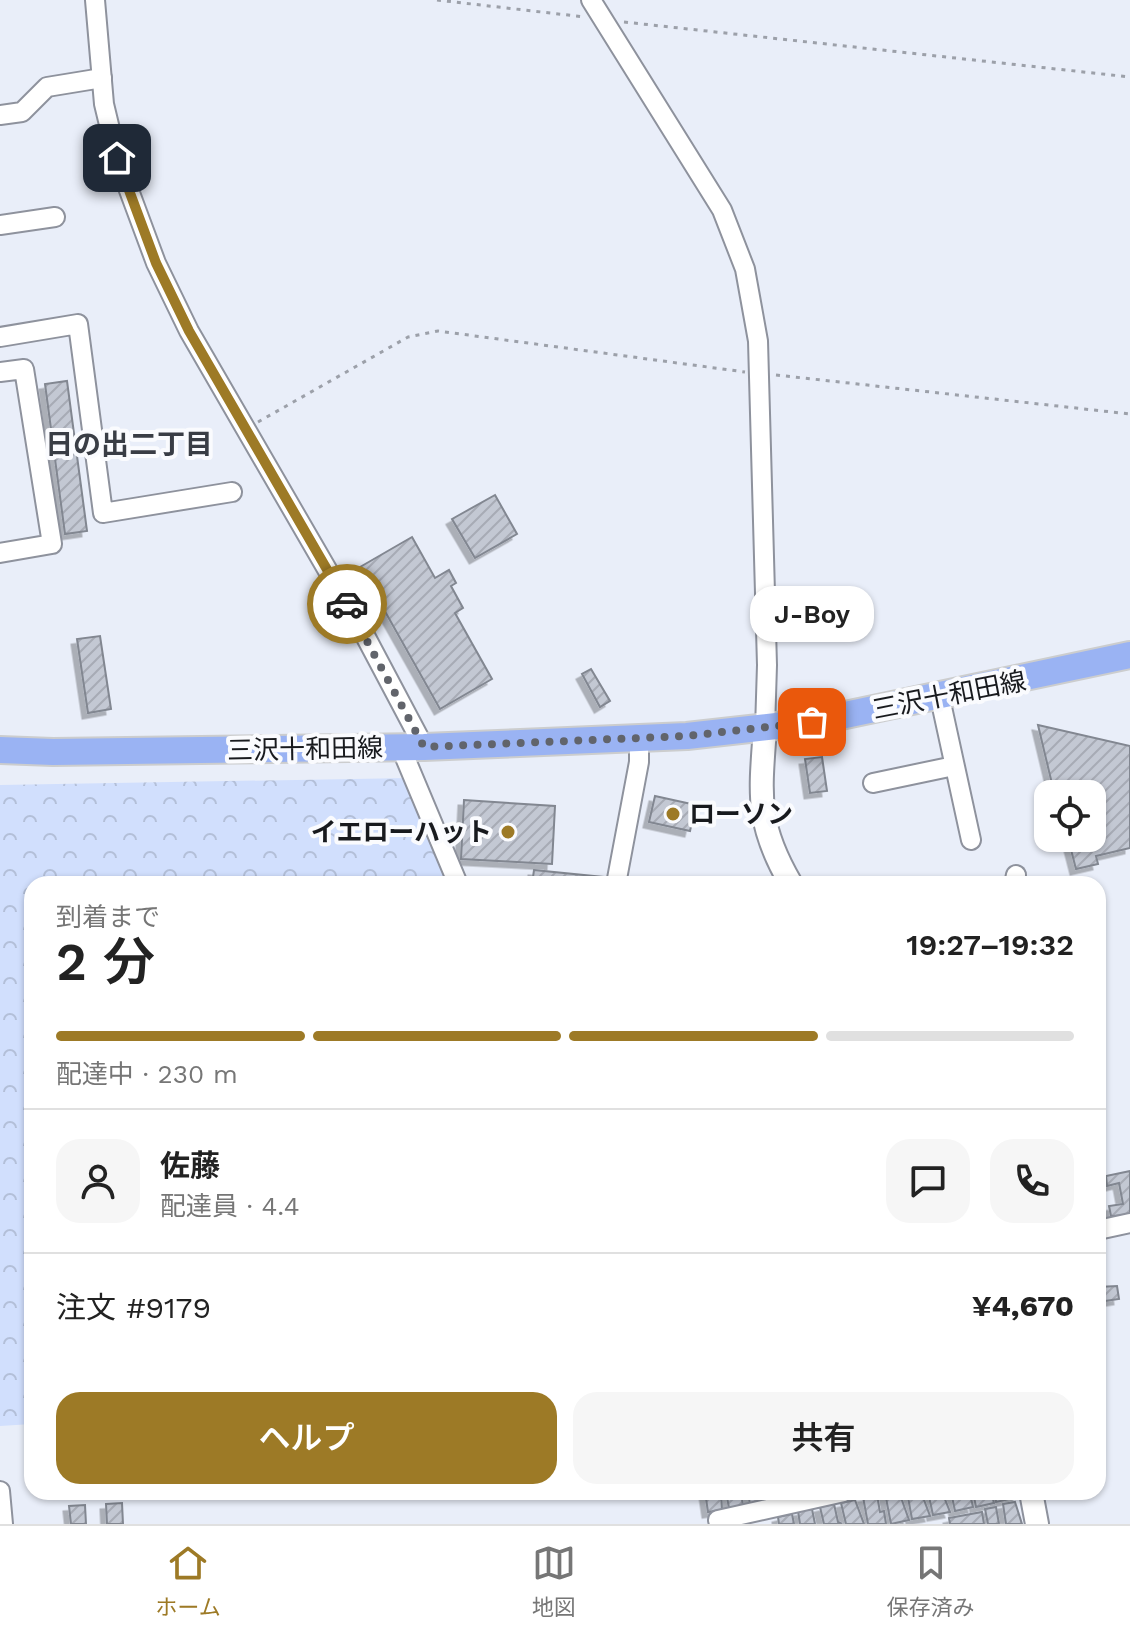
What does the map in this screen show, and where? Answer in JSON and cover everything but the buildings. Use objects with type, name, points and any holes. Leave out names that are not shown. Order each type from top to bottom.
[{"type":"main road","name":"三沢十和田線","points":[[0,750],[412,748],[765,729],[940,698],[1130,655]]},
{"type":"street","points":[[95,0],[104,104],[117,158],[156,263],[189,331],[413,723],[412,748],[455,876]]},
{"type":"street","points":[[591,0],[722,210],[745,269],[758,341],[759,374],[767,665],[761,813],[775,856],[786,876]]},
{"type":"street","points":[[0,115],[22,112],[47,87],[102,78]]},
{"type":"street","points":[[0,225],[55,217]]},
{"type":"street","points":[[0,337],[78,324],[103,513],[232,492]]},
{"type":"street","points":[[0,372],[24,369],[52,544],[0,553]]},
{"type":"street","points":[[940,698],[971,840]]},
{"type":"street","points":[[618,876],[639,762],[639,738]]},
{"type":"street","points":[[873,783],[954,766]]},
{"type":"street","points":[[1106,1228],[1130,1223]]},
{"type":"street","points":[[0,1491],[3,1524]]},
{"type":"street","points":[[719,1524],[718,1520],[808,1500]]},
{"type":"street","points":[[1032,1500],[1037,1524]]},
{"type":"path","points":[[437,0],[1130,77]]},
{"type":"path","points":[[247,428],[408,337],[438,331],[759,374],[1130,414]]},
{"type":"green space","points":[[409,778],[448,876],[24,876],[24,1424],[0,1426],[0,785]]},
{"type":"way so far","points":[[347,604],[424,747],[687,736],[812,722]]},
{"type":"place","name":"J-Boy","points":[[812,722]]},
{"type":"place","name":"ローソン","points":[[673,814]]},
{"type":"place","name":"イエローハット","points":[[508,832]]},
{"type":"district","name":"日の出二丁目","points":[[129,444]]},
{"type":"route","points":[[117,158],[136,215],[189,331],[222,382],[347,604]]}]
